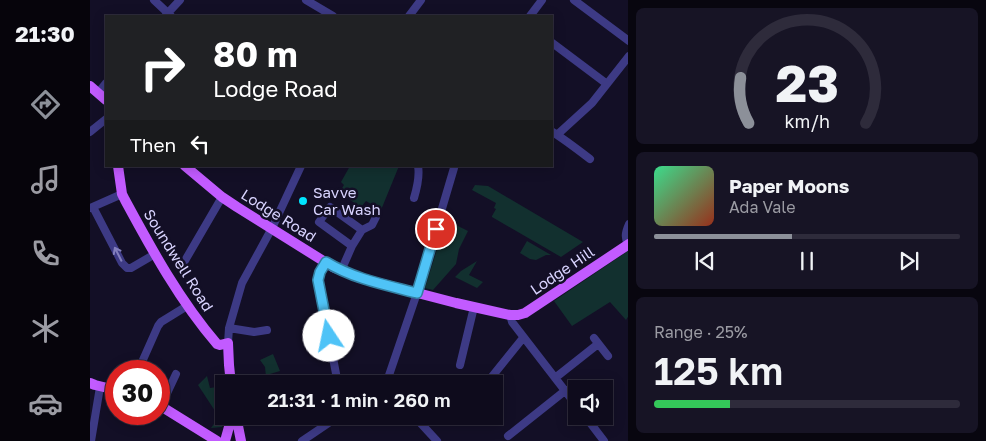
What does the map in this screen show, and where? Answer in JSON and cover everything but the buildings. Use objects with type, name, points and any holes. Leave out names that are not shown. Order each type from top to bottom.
[{"type":"main road","name":"Soundwell Road","points":[[118,167],[122,194],[155,254],[187,306],[217,344],[228,343]]},
{"type":"main road","name":"Lodge Road","points":[[186,167],[222,197],[341,271],[417,293],[510,315]]},
{"type":"main road","name":"Lodge Hill","points":[[510,315],[525,313],[628,244]]},
{"type":"main road","points":[[228,343],[230,375]]},
{"type":"main road","points":[[90,383],[105,387]]},
{"type":"main road","points":[[170,411],[217,441]]},
{"type":"main road","points":[[225,441],[229,425]]},
{"type":"main road","points":[[238,425],[241,441]]},
{"type":"street","points":[[154,0],[168,15],[180,0]]},
{"type":"street","points":[[306,0],[331,15]]},
{"type":"street","points":[[410,15],[421,0]]},
{"type":"street","points":[[531,15],[542,0]]},
{"type":"street","points":[[574,0],[628,41]]},
{"type":"street","points":[[553,44],[607,84]]},
{"type":"street","points":[[590,159],[554,132],[592,103],[628,56]]},
{"type":"street","points":[[90,132],[105,120]]},
{"type":"street","points":[[228,343],[242,283],[272,228],[301,167]]},
{"type":"street","points":[[414,198],[418,167]]},
{"type":"street","points":[[389,375],[417,293],[454,168]]},
{"type":"street","points":[[122,194],[91,208],[122,263],[127,268],[131,268],[155,254]]},
{"type":"street","points":[[183,264],[222,197]]},
{"type":"street","points":[[352,246],[319,222],[330,207],[362,230]]},
{"type":"street","points":[[341,271],[352,246],[362,230],[372,225],[376,217]]},
{"type":"street","points":[[628,224],[625,236],[628,244]]},
{"type":"street","points":[[326,262],[318,280],[336,375]]},
{"type":"street","points":[[143,360],[161,322],[187,306]]},
{"type":"street","points":[[460,364],[474,307]]},
{"type":"street","points":[[510,315],[512,322],[523,338],[568,393]]},
{"type":"street","points":[[230,328],[254,332],[267,330]]},
{"type":"street","points":[[493,375],[523,338]]},
{"type":"street","points":[[555,378],[596,341],[608,356]]},
{"type":"street","points":[[170,386],[176,374]]},
{"type":"street","points":[[91,441],[100,386]]},
{"type":"street","points":[[508,436],[566,390]]},
{"type":"street","points":[[302,441],[326,425]]},
{"type":"street","points":[[422,425],[436,441]]},
{"type":"street","points":[[591,425],[600,440]]},
{"type":"green space","points":[[349,167],[399,167],[381,210],[366,201],[361,207],[339,193],[344,185],[341,182]]},
{"type":"green space","points":[[475,185],[488,186],[583,242],[561,257],[492,217],[496,209],[494,208],[496,203],[472,190]]},
{"type":"green space","points":[[446,220],[468,231],[459,249],[456,264],[433,290],[425,288]]},
{"type":"green space","points":[[527,241],[551,255],[546,255],[536,260],[530,259],[520,253]]},
{"type":"green space","points":[[628,251],[628,317],[626,320],[610,302],[572,326],[554,301]]},
{"type":"green space","points":[[477,261],[469,275],[483,282],[477,288],[455,277],[461,271]]},
{"type":"green space","points":[[273,354],[280,371],[266,375],[265,367],[260,360]]},
{"type":"green space","points":[[207,376],[210,388],[215,387],[215,411],[198,385]]},
{"type":"green space","points":[[215,422],[215,425],[223,425],[222,427],[211,428]]},
{"type":"place","name":"Savve Car Wash","points":[[303,201]]},
{"type":"route","points":[[329,336],[318,280],[326,262],[341,271],[360,278],[417,293],[436,229]]}]
